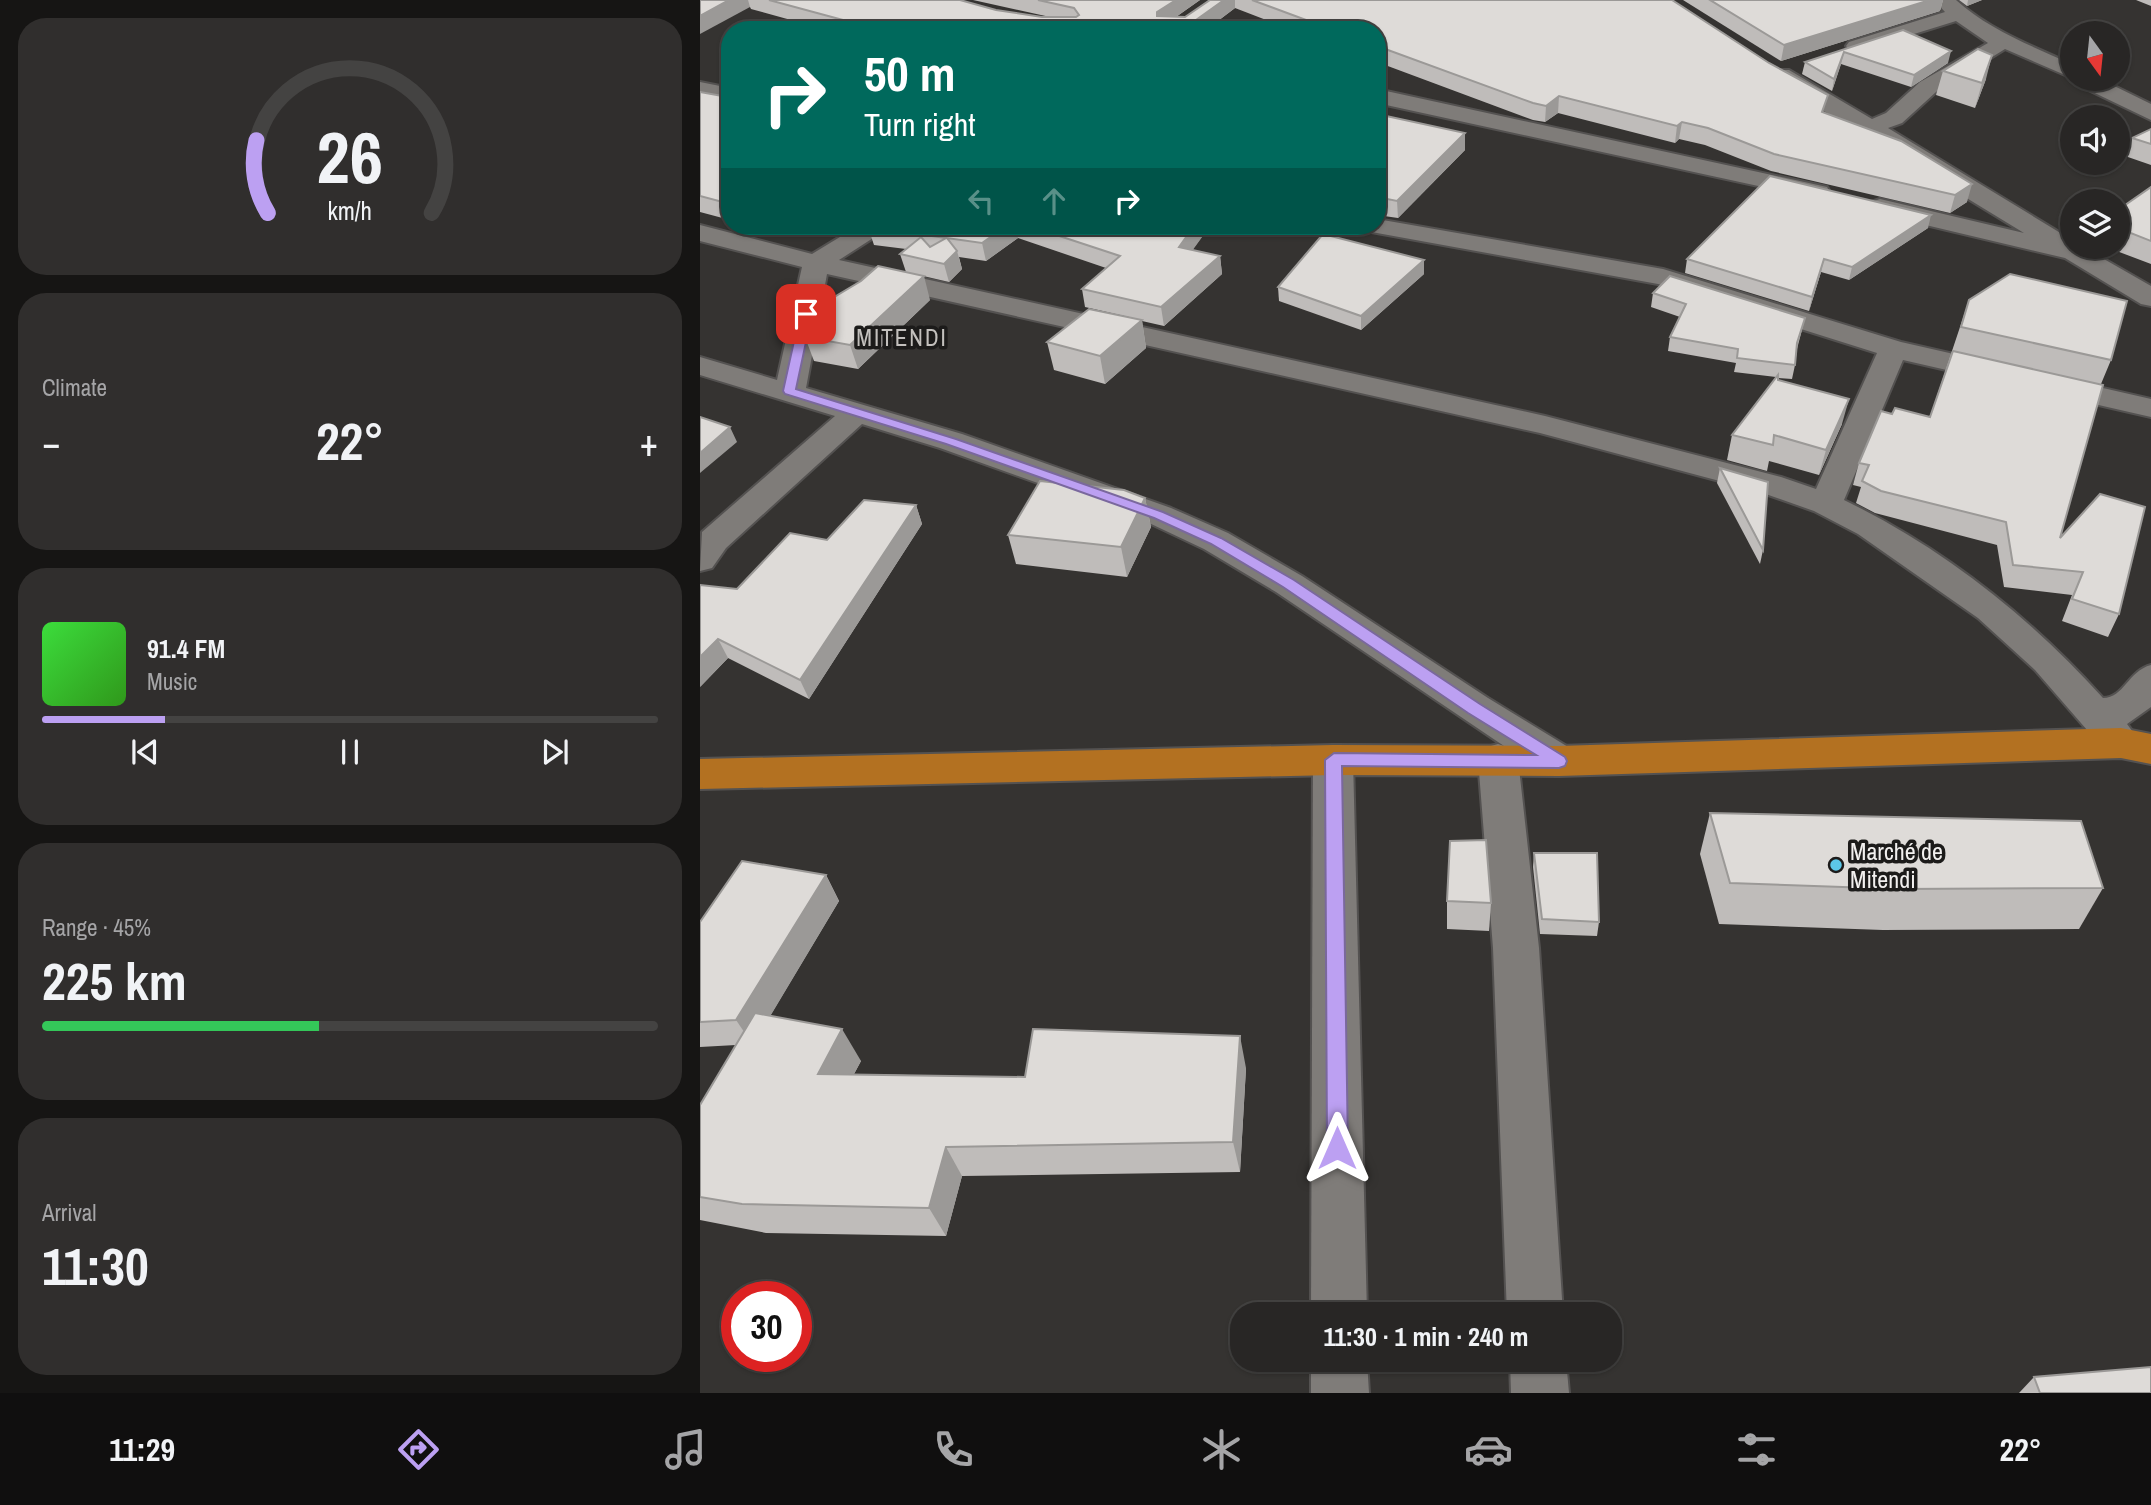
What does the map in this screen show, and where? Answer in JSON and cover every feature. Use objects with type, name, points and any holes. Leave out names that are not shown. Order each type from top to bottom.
[{"type":"highway","points":[[700,774],[1334,760],[1559,761],[2136,746]]},
{"type":"street","points":[[1842,51],[1952,6],[1965,19],[1995,37],[2060,67]]},
{"type":"street","points":[[1869,128],[1894,118],[1928,87],[1992,50],[1999,41],[1995,37]]},
{"type":"street","points":[[1802,63],[1771,69],[2060,246]]},
{"type":"street","points":[[700,89],[721,93]]},
{"type":"street","points":[[2108,91],[2151,113]]},
{"type":"street","points":[[1386,98],[1848,199],[2060,250]]},
{"type":"street","points":[[1386,228],[1663,277],[1893,349],[2151,408]]},
{"type":"street","points":[[700,233],[816,263],[1545,425],[1769,484],[1826,504],[1870,526],[1991,609],[2048,662],[2094,711],[2136,746]]},
{"type":"street","points":[[790,391],[816,263],[861,235]]},
{"type":"street","points":[[2083,259],[2151,298]]},
{"type":"street","points":[[1826,504],[1893,349]]},
{"type":"street","points":[[700,366],[951,441],[1146,511],[1216,541],[1289,584],[1474,708],[1559,761]]},
{"type":"street","points":[[700,560],[714,540],[858,412]]},
{"type":"street","points":[[2094,711],[2115,713],[2136,699],[2151,678]]},
{"type":"street","points":[[1498,759],[1516,948],[1534,1302]]},
{"type":"street","points":[[1334,760],[1339,1302]]},
{"type":"street","points":[[1339,1372],[1340,1393]]},
{"type":"street","points":[[1539,1372],[1540,1393]]},
{"type":"building","points":[[700,0],[729,0],[700,16]]},
{"type":"building","points":[[769,0],[960,0],[996,10],[1042,17],[1076,17],[1079,15],[1074,8],[1038,0],[1176,0],[1157,12],[1157,16],[1185,17],[1210,0],[1224,0],[1195,21],[847,21]]},
{"type":"building","points":[[1252,0],[1672,0],[1769,63],[1828,95],[1822,112],[1901,141],[1972,184],[1955,195],[1774,154],[1708,128],[1682,122],[1677,126],[1559,96],[1546,106],[1533,103],[1386,49],[1386,21],[1309,21]]},
{"type":"building","points":[[1710,0],[1930,0],[1784,45]]},
{"type":"building","points":[[1903,30],[1951,51],[1914,75],[1844,52],[1834,79],[1805,62]]},
{"type":"building","points":[[1978,49],[1992,55],[1982,83],[1943,71]]},
{"type":"building","points":[[700,92],[721,96],[721,202],[700,196]]},
{"type":"building","points":[[1386,116],[1465,133],[1397,201],[1386,199]]},
{"type":"building","points":[[2151,129],[2151,144],[2132,138]]},
{"type":"building","points":[[1770,176],[1931,215],[1852,267],[1824,259],[1812,297],[1687,259]]},
{"type":"building","points":[[2151,187],[2151,241],[2130,233],[2130,202]]},
{"type":"building","points":[[925,235],[993,235],[982,243],[947,238],[957,251],[944,264],[900,254],[921,237],[930,247],[946,238]]},
{"type":"building","points":[[1056,235],[1188,235],[1179,247],[1220,256],[1161,307],[1082,289],[1120,256]]},
{"type":"building","points":[[1322,235],[1424,260],[1361,316],[1278,287]]},
{"type":"building","points":[[878,266],[924,276],[850,345],[805,337],[807,328],[826,311],[816,308],[861,281]]},
{"type":"building","points":[[2010,274],[2127,301],[2111,360],[1961,327],[1969,300]]},
{"type":"building","points":[[1670,276],[1805,318],[1797,343],[1795,365],[1737,358],[1738,349],[1670,337],[1686,304],[1653,293]]},
{"type":"building","points":[[1089,309],[1142,320],[1100,356],[1047,342]]},
{"type":"building","points":[[1953,351],[2103,385],[2060,538],[2100,494],[2145,507],[2119,614],[2072,599],[2083,572],[2013,565],[2006,522],[1881,491],[1862,481],[1869,465],[1859,463],[1881,411],[1892,414],[1895,408],[1930,417]]},
{"type":"building","points":[[1778,375],[1778,380],[1849,399],[1826,450],[1774,435],[1773,445],[1732,435]]},
{"type":"building","points":[[700,417],[730,427],[700,453]]},
{"type":"building","points":[[1720,468],[1768,482],[1763,550]]},
{"type":"building","points":[[1040,481],[1124,490],[1145,498],[1121,547],[1008,535]]},
{"type":"building","points":[[864,500],[916,505],[800,680],[718,639],[700,657],[700,585],[737,589],[790,533],[827,540]]},
{"type":"building","points":[[1710,813],[2081,821],[2103,888],[1900,889],[1730,883]]},
{"type":"building","points":[[1486,840],[1491,903],[1447,901],[1450,841]]},
{"type":"building","points":[[1534,853],[1597,853],[1599,922],[1542,919]]},
{"type":"building","points":[[742,861],[826,875],[736,1020],[700,1022],[700,922]]},
{"type":"building","points":[[755,1013],[842,1029],[818,1074],[1025,1077],[1033,1029],[1240,1036],[1233,1142],[946,1147],[929,1208],[742,1204],[700,1197],[700,1105]]},
{"type":"building","points":[[2151,1367],[2151,1393],[2040,1393],[2034,1377]]},
{"type":"place","name":"Marché de Mitendi","points":[[1836,865]]},
{"type":"district","name":"MITENDI","points":[[902,337]]},
{"type":"route","points":[[806,314],[790,391],[951,441],[1158,515],[1216,541],[1289,584],[1474,708],[1559,761],[1334,760],[1337,1148]]}]
